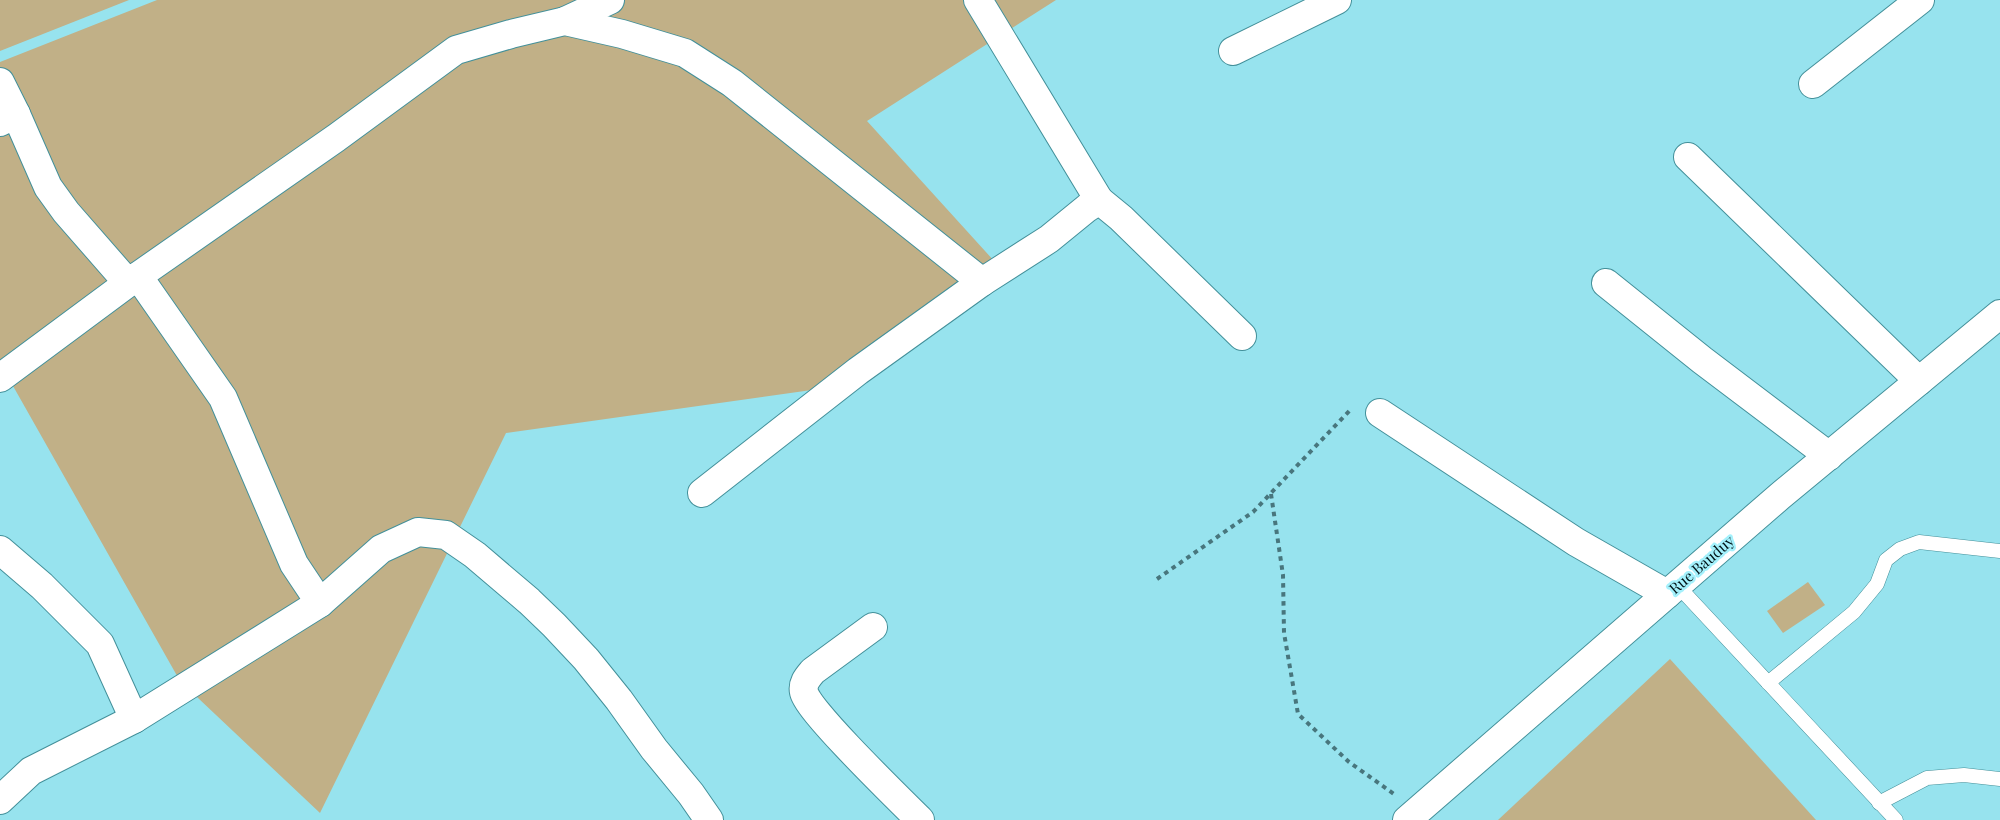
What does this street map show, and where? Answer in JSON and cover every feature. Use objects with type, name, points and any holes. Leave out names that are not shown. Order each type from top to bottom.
[{"type":"street","points":[[0,378],[133,279],[336,138],[456,50],[565,21],[610,0]]},
{"type":"street","points":[[978,0],[1099,200],[1121,218],[1242,336]]},
{"type":"street","points":[[1233,51],[1337,0]]},
{"type":"street","points":[[1813,84],[1920,0]]},
{"type":"street","points":[[565,21],[622,34],[685,53],[732,83],[982,282]]},
{"type":"street","points":[[0,82],[8,118],[48,188],[66,212],[133,279],[223,398],[294,564],[320,603]]},
{"type":"street","points":[[1688,157],[1920,381]]},
{"type":"street","points":[[702,493],[858,371],[982,282],[1049,239],[1099,200]]},
{"type":"street","points":[[1606,283],[1702,360],[1829,456]]},
{"type":"street","name":"Rue Bauduy","points":[[1412,816],[1672,590],[2000,314]]},
{"type":"street","points":[[1368,408],[1576,542],[1672,590]]},
{"type":"street","points":[[0,800],[32,771],[134,719],[320,603],[381,549],[417,532],[446,536],[475,555],[529,601],[586,659],[709,820]]},
{"type":"street","points":[[0,550],[42,586],[100,644],[134,719]]},
{"type":"street","points":[[873,627],[813,671],[806,679],[804,692],[809,702],[848,746],[920,820]]},
{"type":"lane","points":[[1768,683],[1854,612],[1877,584],[1886,560],[1900,549],[1919,542],[2000,551]]},
{"type":"lane","points":[[1672,590],[1768,683],[1896,820]]},
{"type":"lane","points":[[1880,802],[1927,778],[1964,775],[2000,779]]},
{"type":"path","points":[[1157,579],[1253,512],[1368,408]]},
{"type":"path","points":[[1271,494],[1283,575],[1284,633],[1298,714],[1412,816]]},
{"type":"shaded area","points":[[0,0],[129,0],[0,51]]},
{"type":"shaded area","points":[[157,0],[1056,0],[867,121],[995,262],[833,387],[506,433],[320,813],[180,681],[0,363],[0,62]]},
{"type":"shaded area","points":[[1808,582],[1825,605],[1783,633],[1767,611]]},
{"type":"shaded area","points":[[1670,659],[1816,820],[1498,820]]}]
